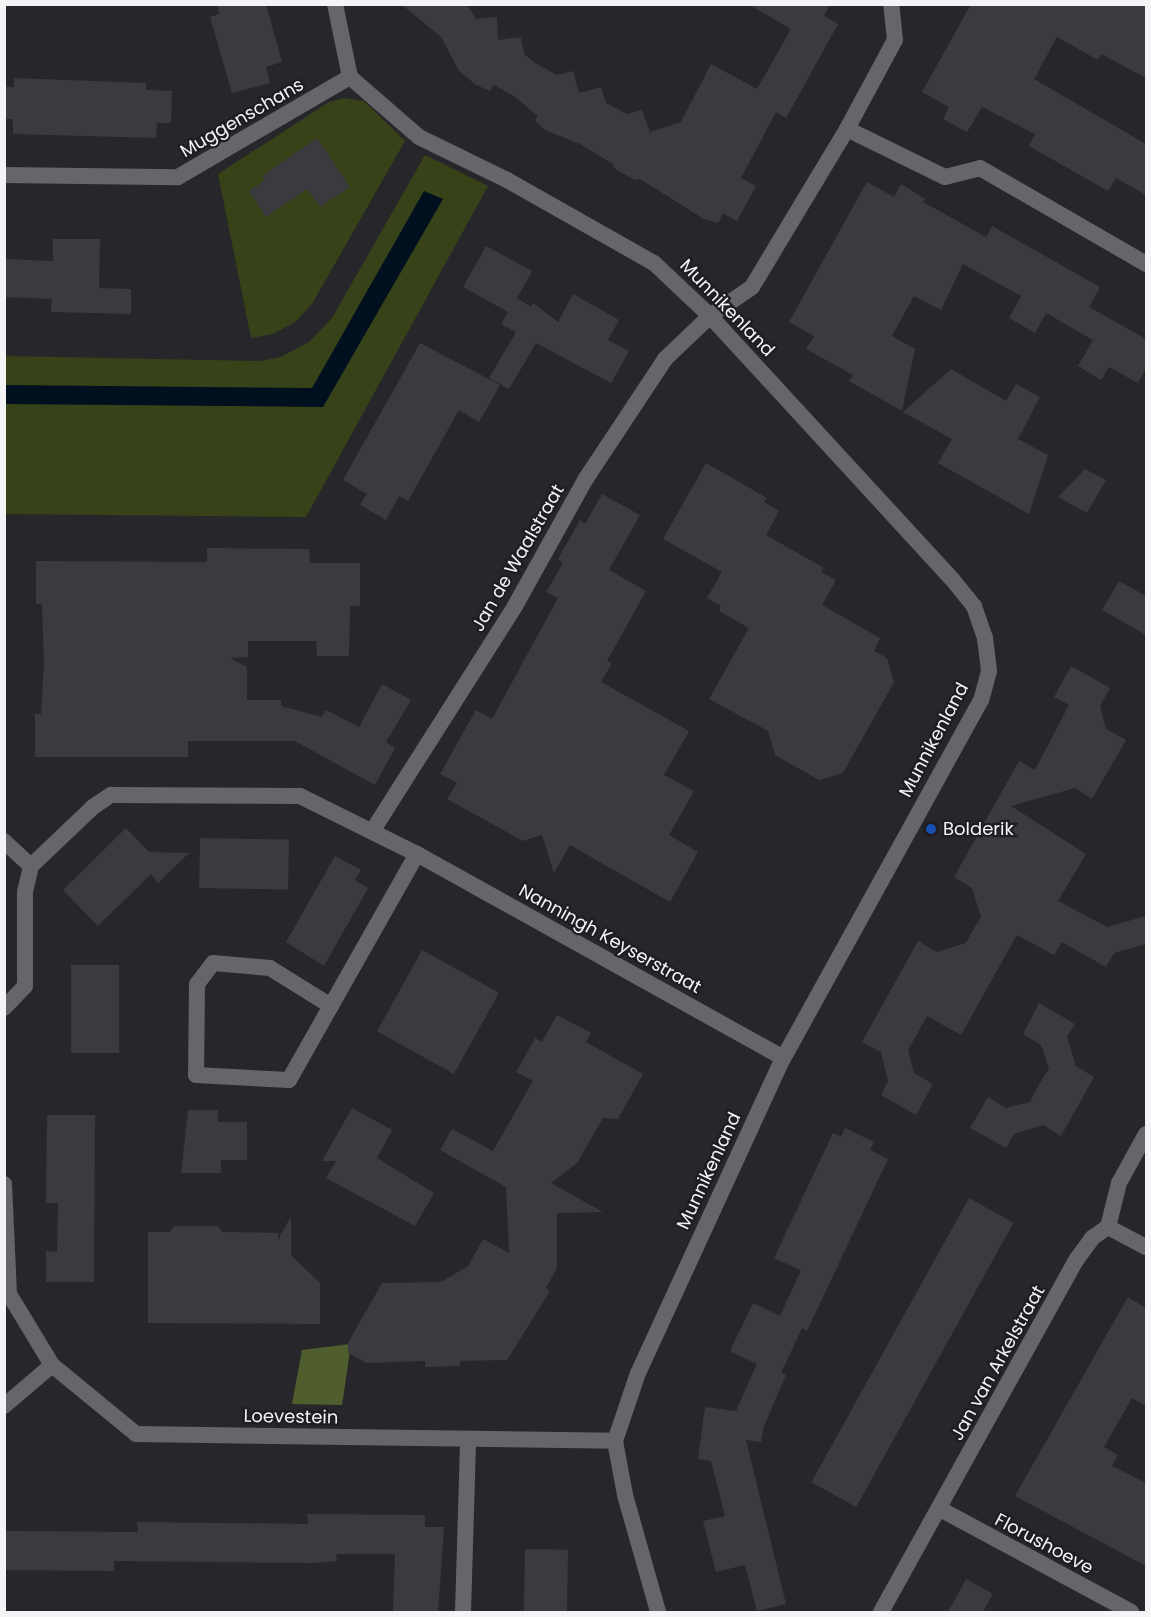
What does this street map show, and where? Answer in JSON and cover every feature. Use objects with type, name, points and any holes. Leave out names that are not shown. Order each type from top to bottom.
[{"type":"street","points":[[335,4],[350,77]]},
{"type":"street","name":"Jan de Waalstraat","points":[[373,830],[515,606],[585,480],[665,358],[710,316],[752,287],[847,129],[895,40],[890,5]]},
{"type":"street","name":"Muggenschans","points":[[4,175],[178,177],[350,77]]},
{"type":"street","name":"Munnikenland","points":[[350,77],[419,137],[507,180],[654,262],[710,316],[974,606],[985,638],[989,671],[981,700],[783,1058],[638,1373],[615,1441],[625,1495],[658,1612]]},
{"type":"street","points":[[847,129],[945,177],[980,168],[1146,264]]},
{"type":"street","name":"Nanningh Keyserstraat","points":[[31,866],[93,807],[111,795],[300,795],[373,830],[783,1058]]},
{"type":"street","points":[[4,841],[31,866],[25,892],[25,986],[4,1008]]},
{"type":"street","points":[[331,1005],[270,968],[213,963],[197,984],[196,1075],[289,1080],[417,854]]},
{"type":"street","points":[[1146,1134],[1119,1184],[1108,1227],[1146,1247]]},
{"type":"street","name":"Loevestein","points":[[4,1184],[9,1294],[52,1365],[136,1434],[615,1441]]},
{"type":"street","name":"Jan van Arkelstraat","points":[[881,1612],[1077,1258],[1092,1238],[1108,1227]]},
{"type":"street","points":[[4,1406],[52,1365]]},
{"type":"street","points":[[463,1612],[468,1440]]},
{"type":"street","name":"Florushoeve","points":[[940,1509],[1131,1612]]},
{"type":"green space","points":[[344,98],[364,101],[405,141],[312,304],[295,322],[273,334],[251,338],[218,174],[329,102]]},
{"type":"green space","points":[[425,155],[488,186],[306,517],[5,514],[5,356],[261,361],[281,357],[309,342],[332,318]]},
{"type":"green space","points":[[351,1344],[342,1405],[292,1404],[302,1350]]},
{"type":"water","points":[[424,191],[443,199],[323,407],[5,404],[5,385],[312,388]]},
{"type":"building","points":[[217,4],[266,4],[282,62],[266,67],[270,83],[232,93],[210,17],[219,14]]},
{"type":"building","points":[[401,4],[467,4],[476,19],[497,17],[498,40],[521,37],[524,54],[535,63],[557,75],[573,71],[579,93],[601,87],[606,103],[627,114],[642,110],[650,132],[681,122],[711,64],[757,89],[791,29],[748,4],[830,4],[824,16],[838,24],[786,118],[776,112],[741,178],[756,186],[737,221],[723,213],[718,223],[704,219],[640,179],[635,180],[615,169],[613,164],[580,144],[545,130],[535,121],[538,116],[514,96],[494,85],[490,91],[476,85],[459,71],[441,37]]},
{"type":"building","points":[[971,4],[1146,4],[1146,78],[1101,54],[1098,60],[1057,37],[1034,79],[1146,144],[1146,195],[1116,178],[1108,191],[1029,146],[1035,134],[982,107],[967,132],[943,119],[949,107],[922,92]]},
{"type":"building","points":[[14,78],[146,83],[146,90],[172,91],[171,123],[157,123],[156,138],[13,134],[13,119],[4,119],[4,87],[14,87]]},
{"type":"building","points":[[317,138],[350,187],[320,207],[307,189],[266,217],[249,191],[265,180],[262,176]]},
{"type":"building","points":[[867,182],[894,197],[901,184],[925,199],[923,202],[986,237],[992,226],[1100,287],[1089,307],[1146,339],[1146,368],[1138,383],[1109,367],[1101,380],[1078,366],[1093,340],[1046,313],[1035,333],[1009,318],[1021,296],[963,264],[941,310],[914,296],[892,336],[915,349],[902,411],[849,381],[853,375],[806,349],[814,336],[789,322]]},
{"type":"building","points":[[53,239],[100,239],[99,288],[131,289],[131,314],[51,312],[52,299],[4,297],[5,259],[53,261]]},
{"type":"building","points":[[486,246],[532,271],[517,298],[531,307],[533,303],[558,322],[573,294],[619,320],[608,340],[629,351],[611,383],[536,343],[509,389],[489,378],[516,332],[501,324],[508,312],[463,287]]},
{"type":"building","points":[[420,343],[500,385],[479,422],[459,410],[408,501],[399,496],[386,520],[360,505],[367,494],[343,480]]},
{"type":"building","points":[[951,369],[1006,401],[1016,384],[1040,397],[1018,439],[1048,455],[1029,514],[938,463],[952,439],[903,412]]},
{"type":"building","points":[[706,463],[767,498],[764,502],[779,511],[766,535],[824,568],[821,572],[836,580],[822,605],[880,638],[874,651],[887,658],[894,682],[843,773],[819,780],[775,755],[768,731],[709,699],[749,628],[719,611],[721,606],[707,598],[722,572],[663,539]]},
{"type":"building","points":[[1085,469],[1106,480],[1087,513],[1058,497]]},
{"type":"building","points":[[602,494],[640,515],[609,570],[646,591],[607,661],[612,663],[601,682],[689,731],[664,775],[694,791],[669,835],[698,852],[670,902],[570,845],[554,873],[542,835],[523,841],[447,799],[457,783],[440,774],[476,710],[492,719],[558,598],[546,592],[563,563],[558,559],[580,520],[585,524]]},
{"type":"building","points":[[207,548],[309,549],[310,563],[360,563],[360,606],[350,606],[349,656],[317,656],[316,641],[248,641],[248,657],[230,658],[247,667],[247,700],[281,700],[281,706],[322,717],[326,710],[359,727],[382,684],[411,700],[386,742],[395,748],[375,785],[295,741],[188,741],[188,757],[35,757],[35,714],[41,714],[44,664],[42,604],[36,604],[36,561],[207,562]]},
{"type":"building","points":[[1119,581],[1146,596],[1146,635],[1102,610]]},
{"type":"building","points":[[1071,666],[1110,688],[1100,706],[1106,729],[1126,740],[1092,799],[1075,788],[1011,806],[1086,854],[1058,901],[1107,927],[1146,916],[1146,944],[1114,953],[1106,967],[1062,942],[1054,955],[1017,935],[961,1035],[927,1016],[908,1050],[914,1073],[933,1084],[916,1115],[881,1095],[888,1081],[881,1052],[862,1042],[918,941],[937,952],[966,943],[981,917],[972,888],[954,877],[1019,761],[1035,770],[1069,705],[1054,697]]},
{"type":"building","points":[[126,828],[149,852],[189,853],[158,883],[151,874],[98,926],[63,890]]},
{"type":"building","points":[[200,838],[289,840],[288,890],[199,888]]},
{"type":"building","points":[[335,856],[361,870],[355,880],[368,888],[324,966],[286,942]]},
{"type":"building","points":[[422,950],[499,993],[454,1074],[377,1031]]},
{"type":"building","points":[[71,965],[119,965],[119,1053],[71,1053]]},
{"type":"building","points":[[1039,1003],[1075,1024],[1067,1037],[1076,1066],[1094,1077],[1061,1136],[1043,1125],[1014,1134],[1006,1148],[970,1128],[988,1097],[1006,1108],[1030,1102],[1049,1068],[1041,1045],[1023,1034]]},
{"type":"building","points":[[557,1015],[591,1033],[586,1042],[643,1074],[618,1119],[603,1118],[577,1163],[551,1183],[603,1212],[557,1213],[557,1268],[546,1288],[550,1291],[507,1360],[460,1361],[460,1366],[425,1367],[425,1361],[366,1363],[348,1353],[348,1343],[382,1283],[441,1282],[468,1266],[483,1239],[509,1253],[506,1187],[440,1150],[452,1129],[493,1151],[533,1081],[516,1072],[535,1038],[542,1042]]},
{"type":"building","points":[[352,1108],[392,1130],[377,1158],[434,1193],[415,1226],[326,1178],[336,1161],[322,1161]]},
{"type":"building","points":[[188,1110],[218,1110],[218,1122],[247,1122],[247,1160],[221,1160],[221,1173],[181,1173]]},
{"type":"building","points":[[47,1115],[95,1115],[94,1282],[46,1282],[46,1251],[57,1252],[58,1203],[46,1203]]},
{"type":"building","points":[[845,1128],[874,1142],[870,1150],[888,1159],[807,1331],[802,1328],[781,1373],[786,1375],[764,1426],[761,1442],[746,1440],[786,1604],[757,1611],[745,1565],[716,1572],[703,1521],[725,1516],[711,1461],[698,1459],[705,1407],[736,1411],[757,1364],[730,1351],[753,1303],[780,1316],[801,1270],[774,1258],[833,1133],[841,1137]]},
{"type":"building","points":[[969,1198],[1014,1223],[856,1507],[811,1482]]},
{"type":"building","points":[[291,1216],[291,1255],[320,1283],[320,1324],[148,1323],[148,1232],[169,1232],[175,1226],[217,1226],[223,1232],[278,1233],[278,1240]]},
{"type":"building","points":[[1128,1297],[1146,1308],[1146,1406],[1132,1398],[1104,1447],[1118,1455],[1112,1466],[1146,1483],[1146,1566],[1015,1496]]},
{"type":"building","points":[[307,1514],[425,1515],[425,1527],[444,1527],[438,1612],[393,1612],[395,1554],[336,1554],[337,1561],[313,1563],[114,1561],[114,1571],[4,1570],[4,1531],[138,1532],[137,1522],[308,1524]]},
{"type":"building","points":[[525,1549],[568,1550],[567,1612],[524,1612]]},
{"type":"building","points":[[966,1579],[993,1594],[983,1612],[948,1612]]},
{"type":"place","name":"Bolderik","points":[[931,829]]}]
